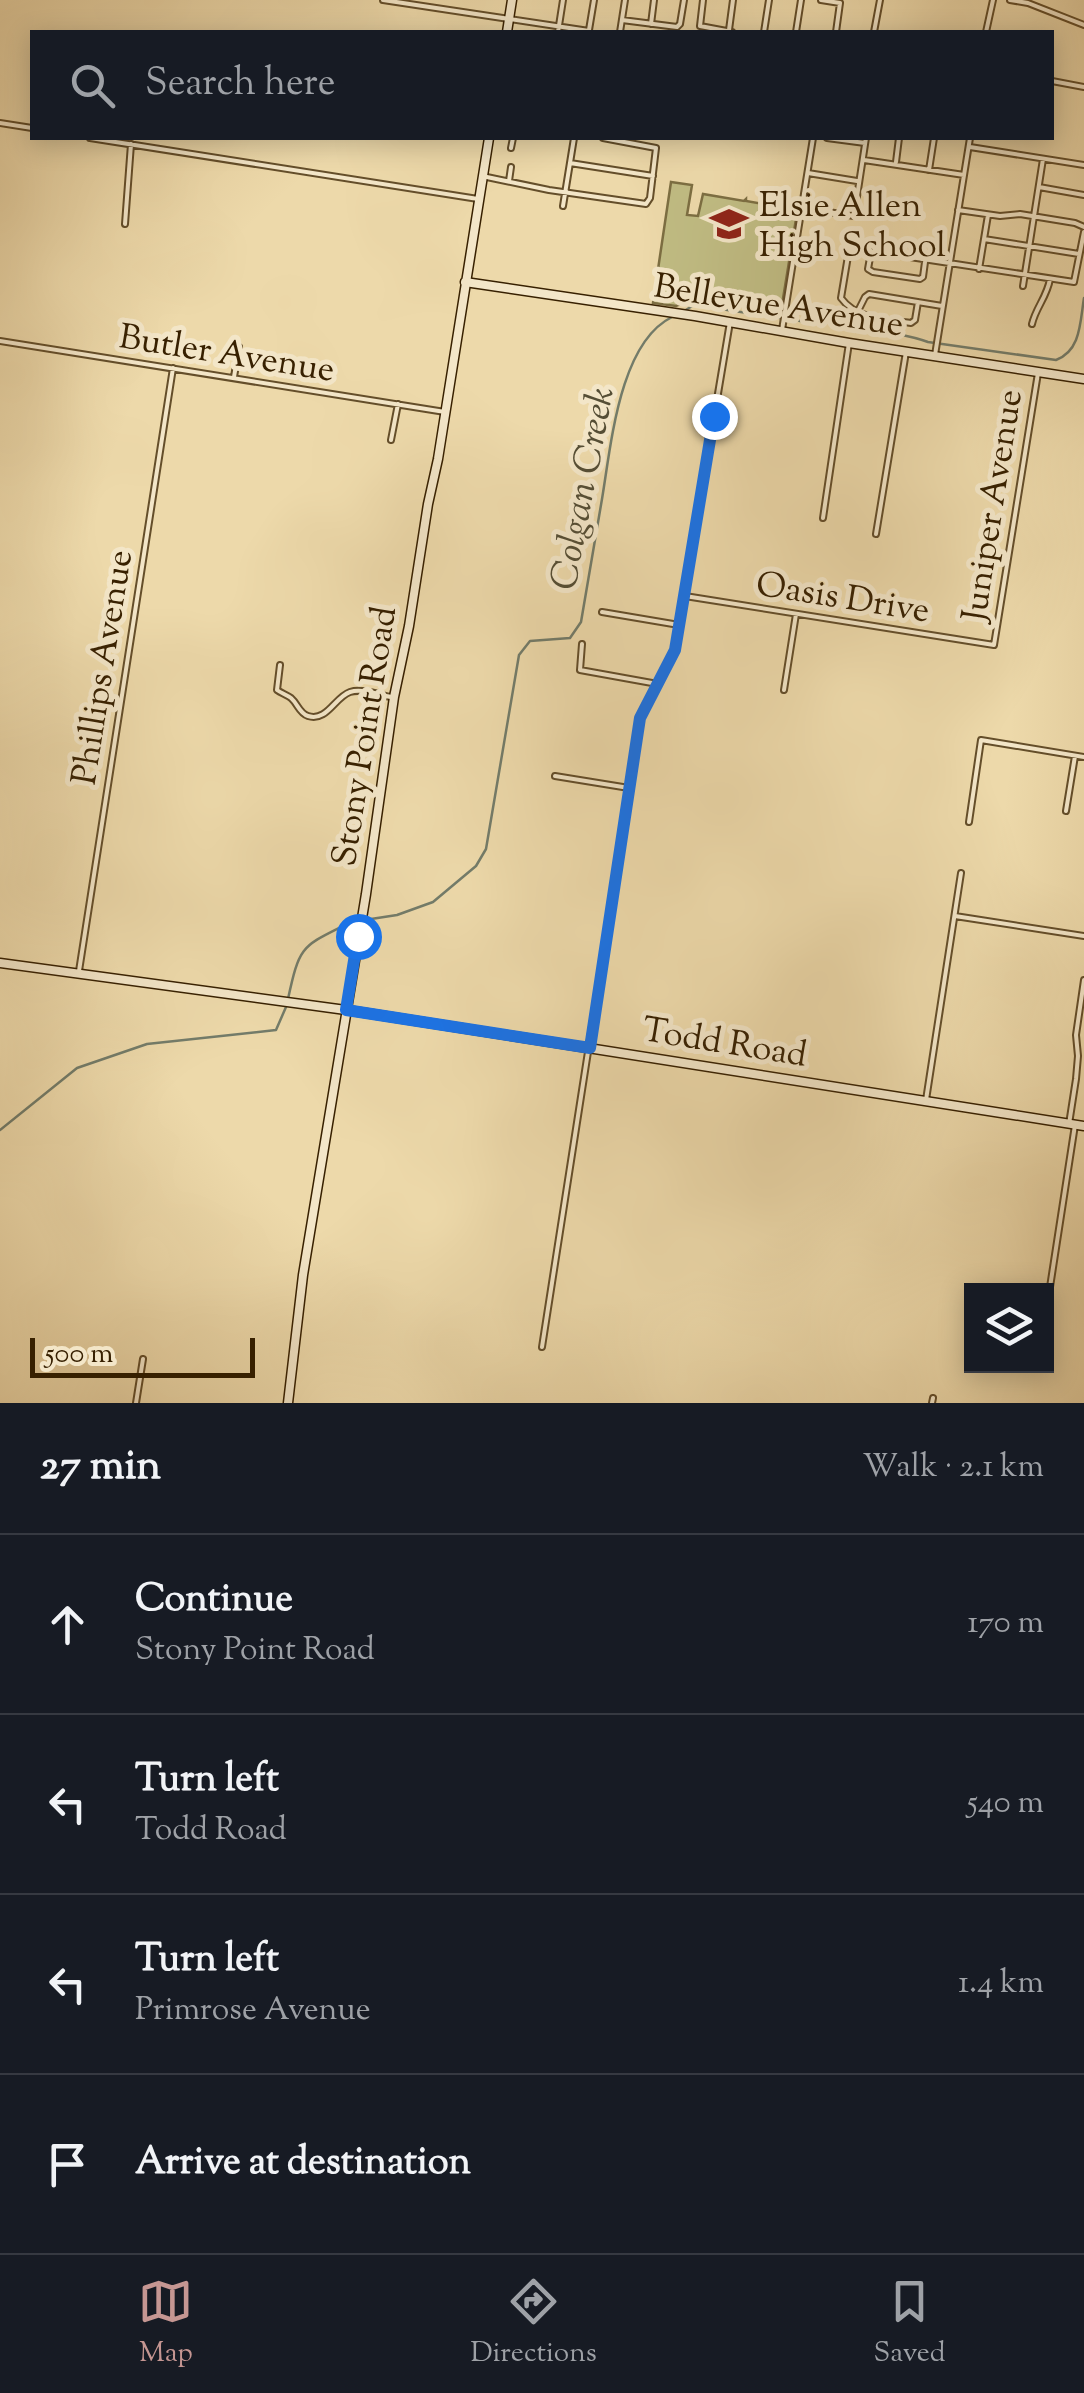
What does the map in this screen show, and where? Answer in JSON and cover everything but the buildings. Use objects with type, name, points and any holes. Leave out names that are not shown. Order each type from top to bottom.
[{"type":"main road","points":[[506,30],[512,0]]},
{"type":"main road","name":"Stony Point Road","points":[[288,1403],[302,1275],[394,697],[446,412],[489,140]]},
{"type":"main road","name":"Bellevue Avenue","points":[[465,282],[730,322],[783,322],[849,343],[906,352],[936,347],[1038,373],[1084,380]]},
{"type":"main road","name":"Todd Road","points":[[0,963],[346,1010],[1076,1125]]},
{"type":"street","points":[[383,0],[559,29],[563,0]]},
{"type":"street","points":[[589,30],[594,0]]},
{"type":"street","points":[[620,30],[625,0]]},
{"type":"street","points":[[651,24],[654,0]]},
{"type":"street","points":[[622,20],[680,26],[684,0]]},
{"type":"street","points":[[704,0],[700,26],[720,30]]},
{"type":"street","points":[[730,30],[734,0]]},
{"type":"street","points":[[764,30],[769,0]]},
{"type":"street","points":[[796,30],[801,0]]},
{"type":"street","points":[[822,0],[840,3],[836,30]]},
{"type":"street","points":[[874,30],[880,0]]},
{"type":"street","points":[[986,30],[993,0]]},
{"type":"street","points":[[1010,0],[1084,25]]},
{"type":"street","points":[[1054,81],[1084,87]]},
{"type":"street","points":[[0,123],[30,128]]},
{"type":"street","points":[[104,140],[478,199]]},
{"type":"street","points":[[511,148],[512,140]]},
{"type":"street","points":[[563,206],[574,140]]},
{"type":"street","points":[[482,176],[646,204],[656,148],[613,140]]},
{"type":"street","points":[[783,322],[813,140]]},
{"type":"street","points":[[802,208],[854,216],[865,140]]},
{"type":"street","points":[[895,165],[900,140]]},
{"type":"street","points":[[929,170],[934,140]]},
{"type":"street","points":[[936,347],[970,140]]},
{"type":"street","points":[[125,224],[131,144]]},
{"type":"street","points":[[968,147],[1084,166]]},
{"type":"street","points":[[1023,286],[1043,159]]},
{"type":"street","points":[[864,160],[964,176]]},
{"type":"street","points":[[570,162],[653,176]]},
{"type":"street","points":[[509,181],[511,167]]},
{"type":"street","points":[[808,173],[859,181]]},
{"type":"street","points":[[1038,188],[1084,194]]},
{"type":"street","points":[[918,302],[911,323],[869,318],[842,300],[849,250],[1074,282],[1084,230],[1075,223],[958,210]]},
{"type":"street","points":[[979,269],[988,215]]},
{"type":"street","points":[[984,239],[1079,254]]},
{"type":"street","points":[[871,252],[870,272],[916,279],[923,278],[926,260]]},
{"type":"street","points":[[1032,324],[1050,279]]},
{"type":"street","points":[[858,311],[869,294],[942,306]]},
{"type":"street","points":[[542,1346],[640,718],[675,650],[730,322]]},
{"type":"street","name":"Butler Avenue","points":[[0,341],[446,412]]},
{"type":"street","points":[[823,518],[849,343]]},
{"type":"street","points":[[234,378],[239,347]]},
{"type":"street","points":[[876,534],[906,352]]},
{"type":"street","name":"Phillips Avenue","points":[[78,974],[174,368]]},
{"type":"street","name":"Juniper Avenue","points":[[994,645],[1038,373]]},
{"type":"street","points":[[391,440],[398,404]]},
{"type":"street","name":"Oasis Drive","points":[[684,596],[994,645]]},
{"type":"street","points":[[602,612],[680,625]]},
{"type":"street","points":[[784,690],[796,614]]},
{"type":"street","points":[[582,644],[580,670],[656,686]]},
{"type":"street","points":[[280,665],[277,690],[312,717],[322,715],[348,692],[394,697]]},
{"type":"street","points":[[969,822],[981,740],[1084,757]]},
{"type":"street","points":[[1066,811],[1075,756]]},
{"type":"street","points":[[555,776],[629,788]]},
{"type":"street","points":[[926,1101],[961,872]]},
{"type":"street","points":[[955,916],[1084,936]]},
{"type":"street","points":[[1051,1283],[1076,1125],[1076,1035],[1084,980]]},
{"type":"street","points":[[136,1403],[143,1359]]},
{"type":"shaded area","name":"Elsie Allen High School","points":[[671,182],[692,185],[687,215],[698,216],[703,194],[789,208],[796,219],[781,311],[706,299],[676,306],[653,303]]},
{"type":"waterway","name":"Colgan Creek","points":[[684,311],[694,305],[820,324],[844,313],[876,329],[928,342],[1056,360],[1075,343],[1084,298]]},
{"type":"waterway","name":"Colgan Creek","points":[[371,919],[397,915],[433,902],[476,866],[486,849],[519,655],[530,641],[570,638],[581,622],[620,398],[640,349],[654,330],[672,317]]},
{"type":"waterway","name":"Colgan Creek","points":[[288,999],[296,967],[306,949],[351,922]]},
{"type":"waterway","name":"Colgan Creek","points":[[0,1130],[77,1068],[147,1044],[276,1030],[286,1007]]},
{"type":"place","name":"Elsie Allen High School","points":[[729,224]]},
{"type":"route","points":[[358,936],[346,1010],[590,1048],[640,718],[675,650],[714,416]]}]
